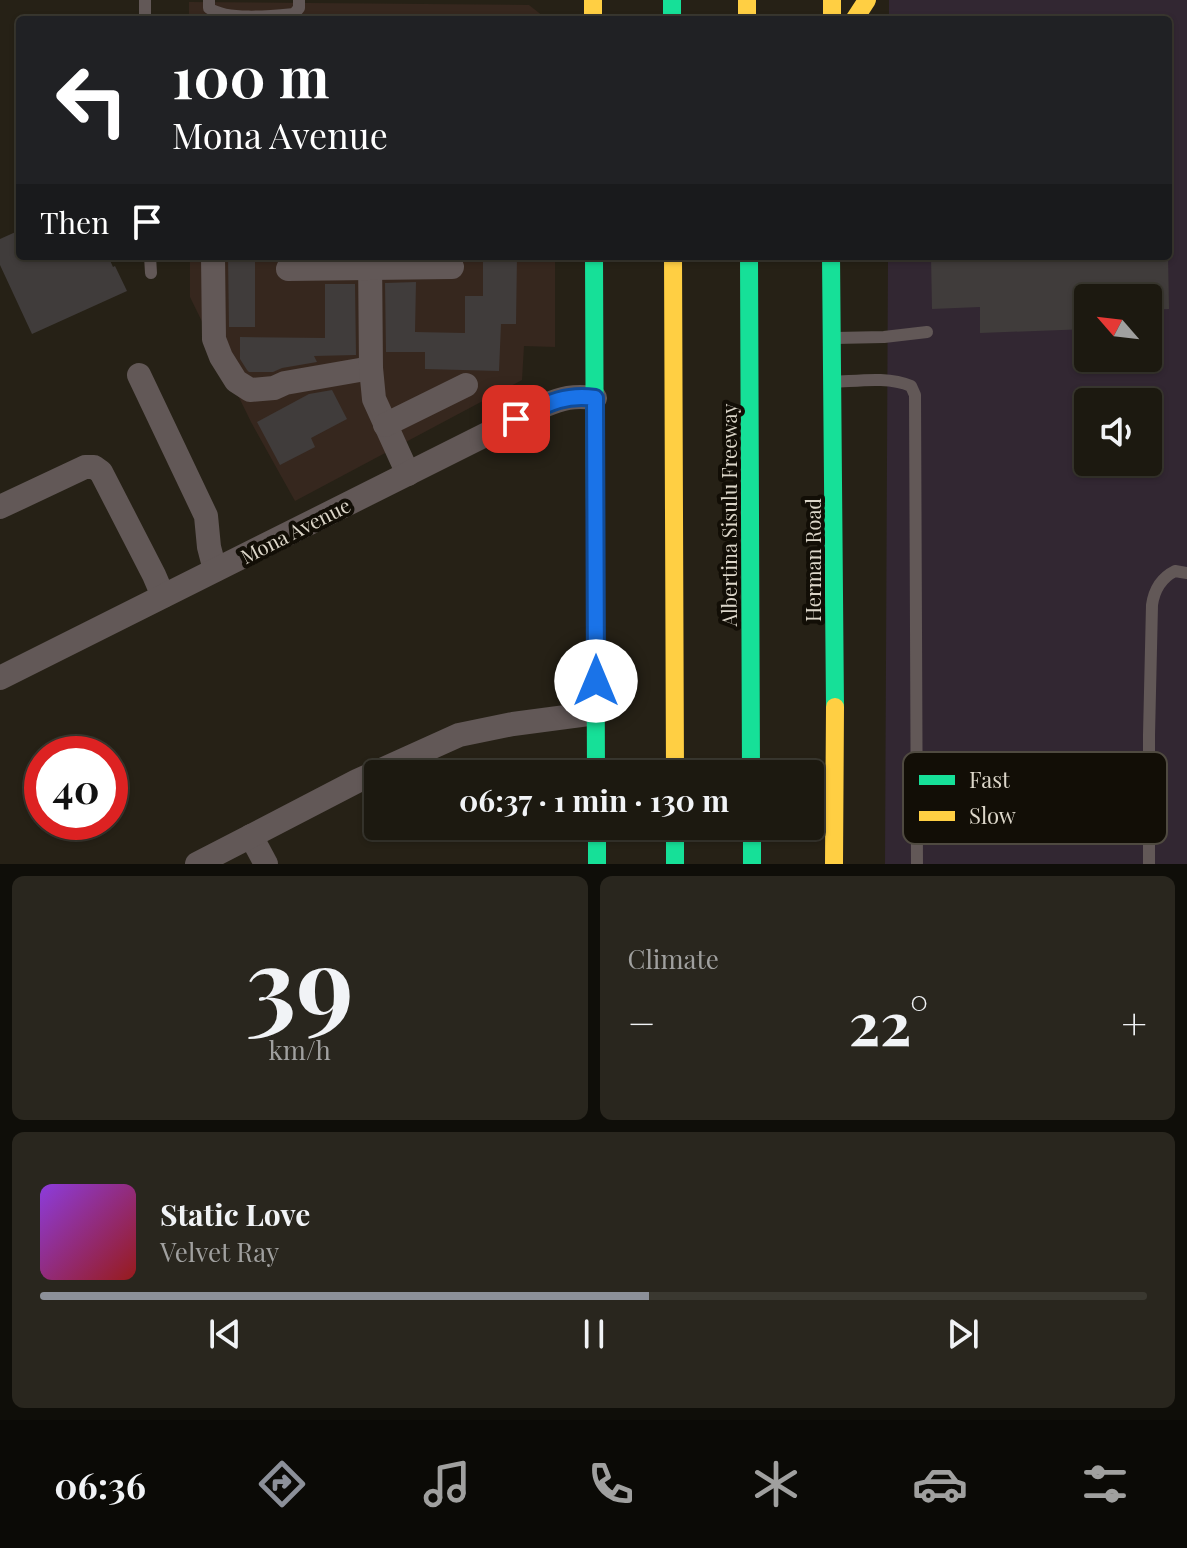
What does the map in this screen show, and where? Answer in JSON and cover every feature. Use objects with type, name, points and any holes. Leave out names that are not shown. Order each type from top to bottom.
[{"type":"main road","points":[[594,260],[596,760]]},
{"type":"main road","points":[[673,260],[675,760]]},
{"type":"main road","name":"Albertina Sisulu Freeway","points":[[749,260],[751,760]]},
{"type":"main road","name":"Herman Road","points":[[831,260],[836,759],[834,864]]},
{"type":"main road","points":[[597,840],[597,864]]},
{"type":"main road","points":[[675,840],[675,864]]},
{"type":"main road","points":[[752,840],[752,864]]},
{"type":"street","points":[[213,260],[214,339],[226,365],[244,387],[261,390],[371,368]]},
{"type":"street","points":[[370,262],[374,399],[408,474]]},
{"type":"street","points":[[288,269],[370,262],[452,267]]},
{"type":"street","points":[[139,375],[206,516],[215,570]]},
{"type":"street","points":[[385,425],[466,385]]},
{"type":"street","name":"Mona Avenue","points":[[0,678],[556,400],[579,395],[595,398]]},
{"type":"street","points":[[0,507],[85,467],[94,467],[101,472],[163,596]]},
{"type":"street","points":[[197,864],[357,781],[459,735],[596,713]]},
{"type":"street","points":[[251,836],[266,864]]},
{"type":"lane","points":[[209,0],[209,8],[214,12],[234,16],[294,14],[299,8],[299,0]]},
{"type":"lane","points":[[150,260],[151,273]]},
{"type":"lane","points":[[832,339],[927,332]]},
{"type":"lane","points":[[833,382],[878,380],[907,384],[913,388],[915,395],[917,752]]},
{"type":"lane","points":[[1149,752],[1154,594],[1164,579],[1175,571],[1187,573]]},
{"type":"lane","points":[[917,844],[917,864]]},
{"type":"shaded area","points":[[889,0],[1187,0],[1187,864],[885,864],[888,260],[1172,260],[1172,16],[889,16]]},
{"type":"shaded area","points":[[189,2],[529,5],[543,16],[189,16]]},
{"type":"shaded area","points":[[190,260],[555,260],[555,347],[524,346],[522,380],[295,501],[251,422],[190,297]]},
{"type":"building","points":[[16,232],[16,260],[110,260],[127,291],[32,334],[0,265],[0,239]]},
{"type":"building","points":[[228,260],[255,260],[255,327],[229,327]]},
{"type":"building","points":[[483,260],[517,260],[516,324],[501,324],[499,371],[425,369],[425,352],[386,352],[385,283],[416,282],[415,332],[465,333],[465,296],[483,296]]},
{"type":"building","points":[[931,260],[1168,260],[1169,309],[1162,309],[1162,284],[1074,284],[1074,330],[980,333],[980,307],[932,309]]},
{"type":"building","points":[[325,284],[355,284],[356,355],[314,356],[317,362],[273,372],[249,372],[240,359],[240,337],[325,338]]},
{"type":"building","points":[[332,390],[347,419],[311,438],[315,447],[280,465],[257,422],[309,394]]},
{"type":"traffic: fast","points":[[672,0],[672,16]]},
{"type":"traffic: fast","points":[[594,260],[596,760]]},
{"type":"traffic: fast","points":[[749,260],[751,760]]},
{"type":"traffic: fast","points":[[831,260],[835,707]]},
{"type":"traffic: fast","points":[[597,840],[597,864]]},
{"type":"traffic: fast","points":[[675,840],[675,864]]},
{"type":"traffic: fast","points":[[752,840],[752,864]]},
{"type":"traffic: slow","points":[[593,0],[593,16]]},
{"type":"traffic: slow","points":[[747,0],[747,16]]},
{"type":"traffic: slow","points":[[832,0],[832,16]]},
{"type":"traffic: slow","points":[[857,16],[867,0]]},
{"type":"traffic: slow","points":[[673,260],[675,760]]},
{"type":"traffic: slow","points":[[834,864],[835,707]]},
{"type":"route","points":[[516,419],[567,397],[579,395],[595,398],[596,681]]}]
